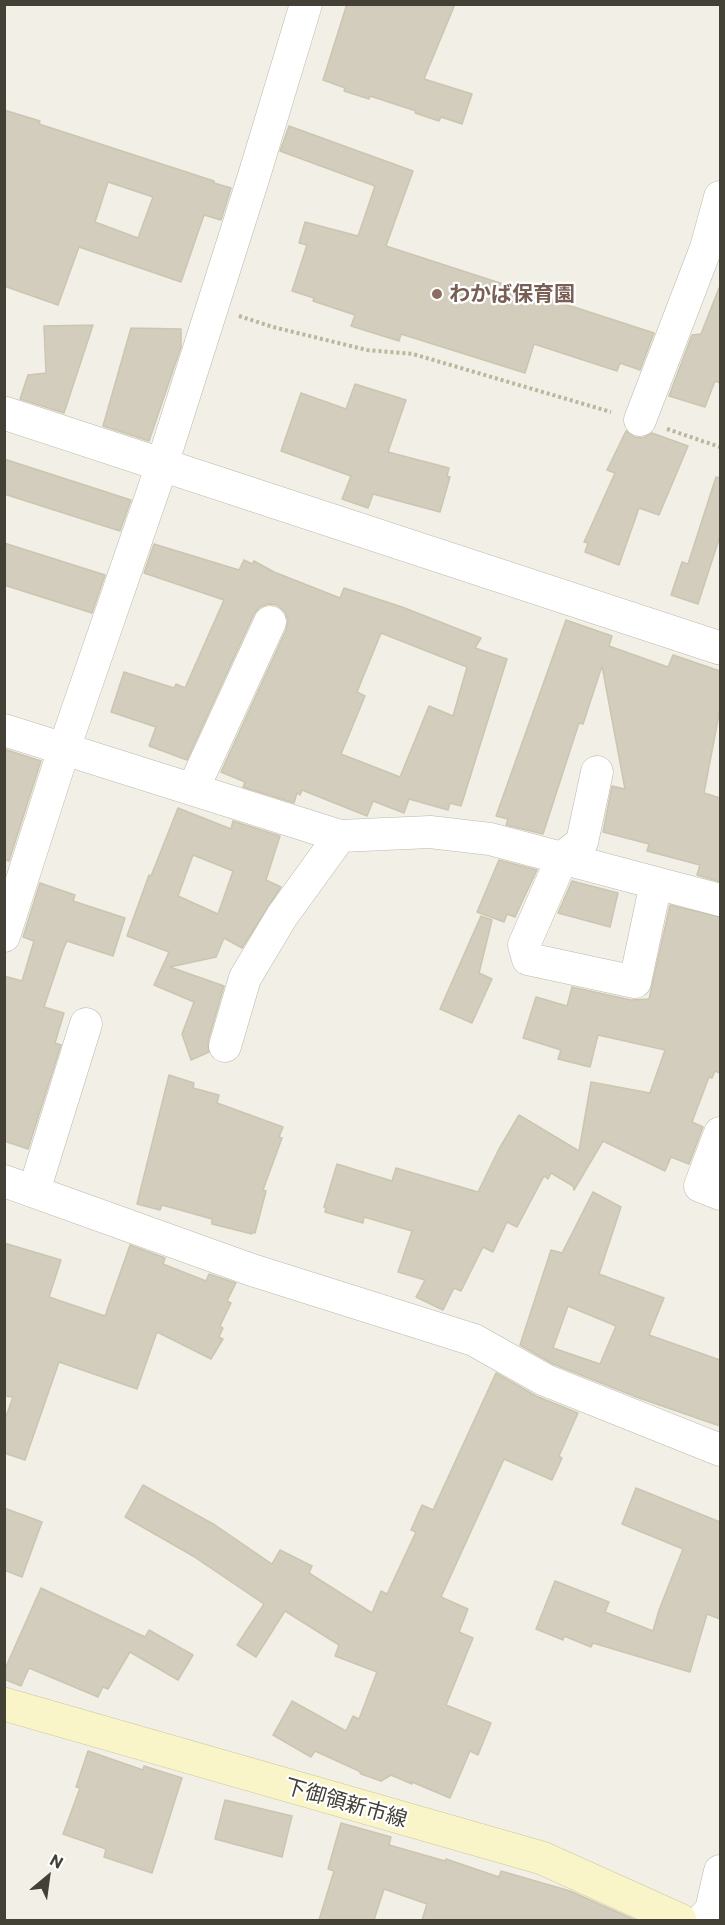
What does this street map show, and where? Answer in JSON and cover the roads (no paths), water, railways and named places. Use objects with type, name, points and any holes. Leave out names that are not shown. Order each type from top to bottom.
[{"type":"main road","name":"下御領新市線","points":[[4,1704],[542,1858],[680,1920]]},
{"type":"street","points":[[4,936],[64,749],[162,465],[306,4]]},
{"type":"street","points":[[640,420],[706,248],[720,197]]},
{"type":"street","points":[[4,413],[720,648]]},
{"type":"street","points":[[193,789],[270,622]]},
{"type":"street","points":[[4,730],[340,836],[430,832],[490,839],[720,900]]},
{"type":"street","points":[[597,772],[582,842],[562,858],[524,945],[528,958],[635,982],[656,883]]},
{"type":"street","points":[[225,1046],[245,978],[282,916],[340,836]]},
{"type":"street","points":[[34,1191],[86,1024]]},
{"type":"street","points":[[720,1133],[700,1186],[720,1194]]},
{"type":"street","points":[[4,1181],[252,1270],[474,1340],[545,1380],[720,1450]]},
{"type":"street","points":[[702,1920],[711,1910],[720,1871]]},
{"type":"place","name":"わかば保育園","points":[[437,294]]}]
